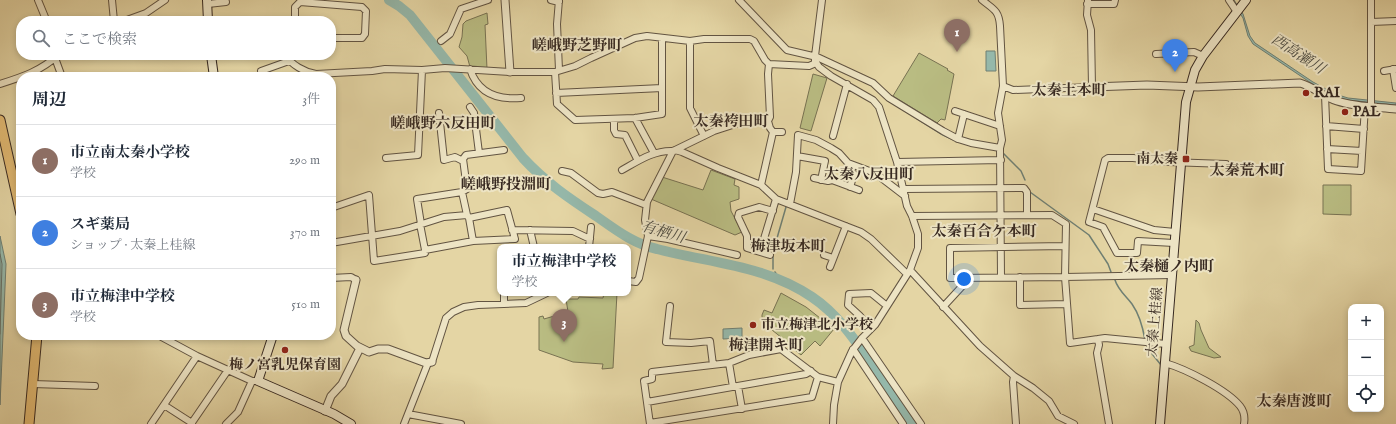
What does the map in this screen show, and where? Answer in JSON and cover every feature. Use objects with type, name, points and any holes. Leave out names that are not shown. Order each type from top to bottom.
[{"type":"main road","name":"太秦上桂線","points":[[1160,424],[1186,102],[1195,70],[1203,56],[1246,0]]},
{"type":"main road","points":[[208,2],[208,16]]},
{"type":"main road","points":[[212,60],[214,72]]},
{"type":"main road","points":[[0,120],[16,192]]},
{"type":"main road","points":[[29,424],[37,340]]},
{"type":"main road","points":[[271,340],[255,381],[325,410],[351,424]]},
{"type":"street","points":[[38,0],[45,16]]},
{"type":"street","points":[[112,0],[114,16]]},
{"type":"street","points":[[138,16],[146,13],[165,0]]},
{"type":"street","points":[[441,41],[450,34],[461,9],[469,3],[488,0]]},
{"type":"street","points":[[505,0],[510,72]]},
{"type":"street","points":[[551,0],[559,1],[557,30],[557,104],[575,120],[636,118],[662,114],[662,38]]},
{"type":"street","points":[[739,0],[787,50],[815,59],[873,83],[889,98],[943,132],[958,139],[1000,148]]},
{"type":"street","points":[[822,0],[815,59],[819,67],[831,76],[873,100],[879,107],[897,162],[907,206],[918,234],[918,248],[909,272],[875,325],[861,339],[854,349],[838,382],[834,405],[834,424]]},
{"type":"street","points":[[982,0],[995,9],[1000,21],[1003,86],[998,113],[1002,140],[1000,148],[1001,277]]},
{"type":"street","points":[[1092,87],[1091,30],[1088,15],[1088,2],[1114,4],[1115,0]]},
{"type":"street","points":[[1229,0],[1238,10]]},
{"type":"street","points":[[1324,95],[1328,170],[1361,171],[1364,129],[1370,104],[1372,0]]},
{"type":"street","points":[[208,2],[226,2]]},
{"type":"street","points":[[295,16],[296,7],[300,2],[362,7],[366,11],[365,34],[362,38],[336,38]]},
{"type":"street","points":[[1371,22],[1396,21]]},
{"type":"street","points":[[336,73],[385,69],[422,70],[445,68],[510,72],[557,71],[575,66],[635,38],[647,36],[690,41],[704,39],[750,39],[754,41],[769,64],[809,66],[815,59]]},
{"type":"street","points":[[690,41],[690,108],[704,136]]},
{"type":"street","points":[[1156,54],[1194,52],[1203,56]]},
{"type":"street","points":[[33,72],[45,67],[53,60]]},
{"type":"street","points":[[58,60],[61,72]]},
{"type":"street","points":[[261,72],[289,61],[308,72]]},
{"type":"street","points":[[761,185],[773,132],[768,121],[770,117],[769,64]]},
{"type":"street","points":[[470,69],[472,75],[486,92],[503,98],[521,98]]},
{"type":"street","points":[[1384,71],[1394,69],[1396,88]]},
{"type":"street","points":[[386,158],[418,155],[422,70]]},
{"type":"street","points":[[0,84],[16,78]]},
{"type":"street","points":[[1003,86],[1013,90],[1147,85],[1190,86],[1300,83],[1338,101],[1370,104],[1396,109]]},
{"type":"street","points":[[833,136],[847,84]]},
{"type":"street","points":[[556,93],[662,88]]},
{"type":"street","points":[[470,107],[474,113],[479,153]]},
{"type":"street","points":[[955,111],[1000,126]]},
{"type":"street","points":[[439,113],[444,160],[455,157],[463,161]]},
{"type":"street","points":[[958,139],[964,114]]},
{"type":"street","points":[[636,118],[654,153]]},
{"type":"street","points":[[614,119],[614,130],[616,134],[625,135],[638,161]]},
{"type":"street","points":[[631,281],[636,282],[639,278],[648,238],[645,220],[646,205],[674,151],[714,130],[745,121],[768,121]]},
{"type":"street","points":[[1326,126],[1364,129]]},
{"type":"street","points":[[773,132],[782,132]]},
{"type":"street","points":[[790,204],[797,156],[798,135],[816,140],[839,153],[848,162],[875,173],[905,193],[1024,188],[1027,192],[1027,215]]},
{"type":"street","points":[[1327,149],[1362,151]]},
{"type":"street","points":[[425,250],[417,199],[462,192],[467,189],[463,161],[466,155],[504,150]]},
{"type":"street","points":[[622,170],[654,153],[666,150],[682,152],[761,185],[776,199],[861,232],[909,272],[980,346],[1014,376],[1033,388],[1048,401],[1058,416],[1074,424]]},
{"type":"street","points":[[797,156],[825,162],[821,180]]},
{"type":"street","points":[[1174,243],[1138,241],[1137,253],[1117,253],[1103,227],[1089,222],[1105,160],[1108,158],[1226,164]]},
{"type":"street","points":[[897,162],[1000,160]]},
{"type":"street","points":[[562,171],[571,173],[598,193],[603,194],[612,192],[646,205]]},
{"type":"street","points":[[850,187],[854,174]]},
{"type":"street","points":[[814,178],[828,181],[832,180],[859,190]]},
{"type":"street","points":[[462,192],[473,241]]},
{"type":"street","points":[[336,206],[369,195],[372,236],[374,261],[425,253],[425,250],[473,241],[515,238],[507,210],[468,216],[444,217],[400,231],[372,236],[336,242]]},
{"type":"street","points":[[760,252],[776,199]]},
{"type":"street","points":[[770,255],[747,248],[747,236],[738,217],[739,213],[759,207],[773,211]]},
{"type":"street","points":[[1093,208],[1154,230],[1175,232]]},
{"type":"street","points":[[912,216],[1052,216],[1066,224],[1065,277],[1070,343],[1098,339],[1117,339],[1166,344]]},
{"type":"street","points":[[830,267],[846,226]]},
{"type":"street","points":[[589,244],[591,227]]},
{"type":"street","points":[[512,230],[573,231],[590,239]]},
{"type":"street","points":[[530,230],[533,244]]},
{"type":"street","points":[[648,238],[668,239],[737,255]]},
{"type":"street","points":[[1065,246],[950,248],[950,278],[1172,275]]},
{"type":"street","points":[[824,255],[833,258]]},
{"type":"street","points":[[336,278],[351,277],[356,280],[344,330],[346,336],[360,348],[369,352],[378,348],[388,349],[430,363]]},
{"type":"street","points":[[943,307],[966,282],[967,277]]},
{"type":"street","points":[[1020,277],[1020,305],[1067,304]]},
{"type":"street","points":[[871,329],[848,305],[849,294],[871,292],[887,306]]},
{"type":"street","points":[[504,296],[504,304]]},
{"type":"street","points":[[531,296],[532,300]]},
{"type":"street","points":[[404,424],[430,363],[446,318],[453,312],[464,307],[526,303],[540,296]]},
{"type":"street","points":[[670,306],[666,342],[710,342],[713,365]]},
{"type":"street","points":[[861,339],[918,416],[921,424]]},
{"type":"street","points":[[1098,339],[1099,345],[1097,353],[1109,424]]},
{"type":"street","points":[[167,340],[197,356],[255,381],[238,412],[226,424]]},
{"type":"street","points":[[325,410],[331,396],[342,384],[360,348]]},
{"type":"street","points":[[818,377],[812,397],[660,423],[650,423],[644,381],[652,379],[652,372],[729,363],[749,355],[782,348],[818,377],[838,382]]},
{"type":"street","points":[[854,349],[903,424]]},
{"type":"street","points":[[151,424],[197,356]]},
{"type":"street","points":[[729,363],[742,409]]},
{"type":"street","points":[[1165,363],[1195,376],[1226,394],[1243,410],[1245,420],[1244,424]]},
{"type":"street","points":[[164,405],[192,424],[228,370]]},
{"type":"street","points":[[647,402],[806,374],[811,371]]},
{"type":"street","points":[[1014,376],[1016,424]]},
{"type":"street","points":[[33,384],[95,386]]},
{"type":"street","points":[[408,414],[461,424]]},
{"type":"green space","points":[[487,13],[488,24],[485,25],[487,69],[470,67],[467,56],[459,47],[462,37],[463,24],[466,21]]},
{"type":"green space","points":[[919,53],[948,69],[947,70],[954,74],[945,120],[941,119],[937,123],[893,96]]},
{"type":"green space","points":[[813,74],[827,78],[811,131],[800,128]]},
{"type":"green space","points":[[711,170],[735,179],[734,185],[739,187],[739,199],[730,202],[731,211],[742,232],[735,235],[651,199],[662,177],[703,190]]},
{"type":"green space","points":[[1323,185],[1351,185],[1351,215],[1323,214]]},
{"type":"green space","points":[[781,293],[806,307],[834,329],[820,346],[815,341],[801,355],[772,330],[770,322],[762,322],[764,310],[772,313]]},
{"type":"green space","points":[[603,296],[617,296],[613,368],[602,369],[603,364],[573,362],[539,350],[539,317],[543,316],[544,319],[568,312],[566,299],[578,299],[579,297],[603,298]]},
{"type":"green space","points":[[1196,320],[1199,323],[1209,348],[1221,357],[1214,358],[1191,351],[1189,347],[1194,345]]},
{"type":"water","points":[[1231,0],[1234,0],[1243,14],[1250,36],[1255,43],[1313,82],[1335,94],[1348,98],[1396,103],[1396,105],[1347,100],[1334,97],[1308,81],[1253,44],[1248,36],[1243,18]]},
{"type":"water","points":[[986,51],[995,51],[996,71],[986,71]]},
{"type":"water","points":[[0,236],[6,264],[0,405]]},
{"type":"water","points":[[742,328],[742,338],[723,339],[723,329]]},
{"type":"waterway","name":"有栖川","points":[[389,0],[410,15],[531,167],[567,197],[618,231],[641,244],[677,254],[756,271],[794,286],[812,297],[831,312],[847,330],[913,424]]},
{"type":"waterway","points":[[877,90],[887,100]]},
{"type":"waterway","points":[[897,106],[943,135],[954,140]]},
{"type":"waterway","points":[[1003,153],[1021,171],[1025,180]]},
{"type":"waterway","points":[[1030,192],[1089,235],[1108,264],[1111,272]]},
{"type":"waterway","points":[[773,269],[773,252],[786,207]]},
{"type":"waterway","name":"有栖川","points":[[775,272],[780,280]]},
{"type":"waterway","points":[[1115,280],[1120,290],[1137,312],[1145,340]]},
{"type":"waterway","points":[[1146,344],[1161,365]]},
{"type":"place","name":"市立南太秦小学校","points":[[957,52]]},
{"type":"place","name":"スギ薬局","points":[[1175,72]]},
{"type":"place","name":"RAI","points":[[1306,93]]},
{"type":"place","name":"PAL","points":[[1345,112]]},
{"type":"place","name":"南太秦","points":[[1186,159]]},
{"type":"place","name":"市立梅津北小学校","points":[[753,325]]},
{"type":"place","name":"市立梅津中学校","points":[[564,342]]},
{"type":"place","name":"梅ノ宮乳児保育園","points":[[285,350]]},
{"type":"district","name":"嵯峨野芝野町","points":[[577,45]]},
{"type":"district","name":"太秦土本町","points":[[1069,90]]},
{"type":"district","name":"太秦袴田町","points":[[731,121]]},
{"type":"district","name":"嵯峨野六反田町","points":[[443,123]]},
{"type":"district","name":"太秦荒木町","points":[[1247,170]]},
{"type":"district","name":"太秦八反田町","points":[[869,174]]},
{"type":"district","name":"嵯峨野投淵町","points":[[506,184]]},
{"type":"district","name":"太秦百合ケ本町","points":[[984,231]]},
{"type":"district","name":"梅津坂本町","points":[[788,246]]},
{"type":"district","name":"太秦樋ノ内町","points":[[1169,266]]},
{"type":"district","name":"梅津開キ町","points":[[766,345]]},
{"type":"district","name":"太秦唐渡町","points":[[1294,401]]},
{"type":"water label","name":"西高瀬川","points":[[1298,54]]}]
